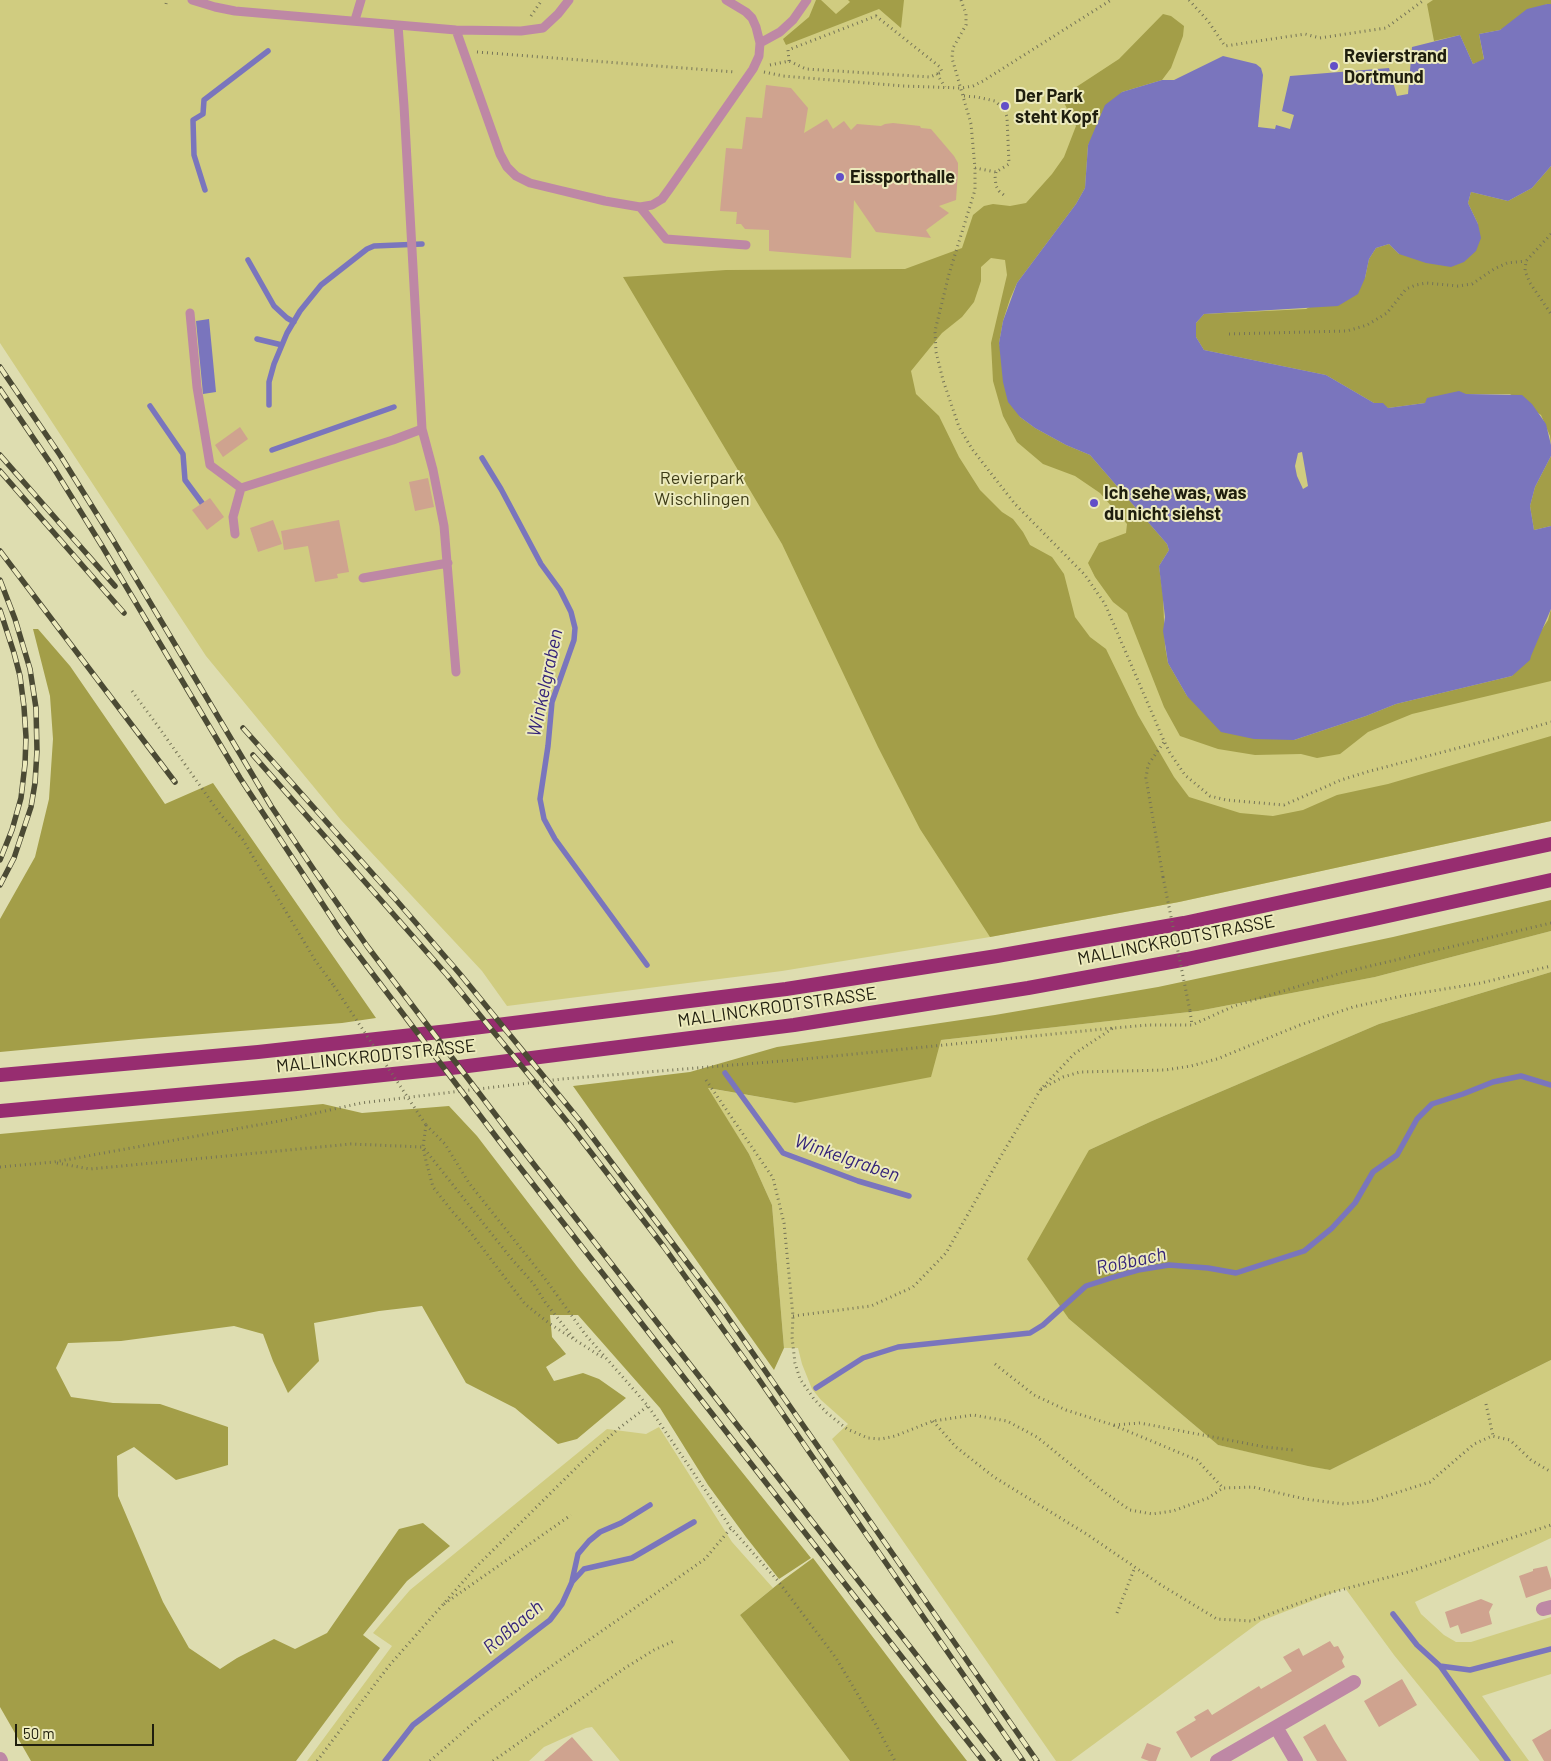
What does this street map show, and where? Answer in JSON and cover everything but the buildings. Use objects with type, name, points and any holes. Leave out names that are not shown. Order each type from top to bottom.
[{"type":"highway","name":"MALLINCKRODTSTRASSE","points":[[0,1075],[258,1052],[439,1032],[786,989],[997,956],[1184,923],[1551,844]]},
{"type":"highway","name":"MALLINCKRODTSTRASSE","points":[[0,1112],[450,1068],[794,1025],[1028,988],[1187,959],[1551,880]]},
{"type":"street","points":[[1217,1761],[1354,1682]]},
{"type":"street","points":[[1276,1727],[1296,1761]]},
{"type":"lane","points":[[192,0],[235,11],[456,30],[521,31],[543,28],[569,0]]},
{"type":"lane","points":[[355,20],[361,0]]},
{"type":"lane","points":[[456,30],[500,154],[507,167],[516,176],[530,183],[605,201],[640,207],[652,205],[662,199],[753,69],[759,56],[760,43],[752,18],[746,12],[726,0]]},
{"type":"lane","points":[[760,43],[780,32],[793,20],[807,0]]},
{"type":"lane","points":[[398,25],[422,429],[433,470],[444,526],[456,672]]},
{"type":"lane","points":[[640,207],[666,239],[746,245]]},
{"type":"lane","points":[[190,313],[197,387],[210,465],[241,488]]},
{"type":"lane","points":[[241,488],[422,429]]},
{"type":"lane","points":[[236,534],[233,517],[241,488]]},
{"type":"lane","points":[[363,578],[448,563]]},
{"type":"path","points":[[961,0],[966,14],[966,25],[954,48],[952,58],[971,124],[975,190],[944,292],[935,331],[936,352],[959,427],[992,477],[1015,504],[1085,575],[1105,604],[1164,741],[1185,775],[1210,796],[1226,800],[1284,805],[1342,780],[1370,771],[1551,722]]},
{"type":"path","points":[[753,69],[783,76],[961,88],[972,86],[983,81],[1110,0]]},
{"type":"path","points":[[1189,0],[1208,21],[1225,46],[1305,34],[1320,38],[1386,28],[1424,0]]},
{"type":"path","points":[[464,51],[738,72],[789,61],[806,69],[930,77],[942,72],[940,67],[876,16],[788,50],[789,61]]},
{"type":"path","points":[[938,74],[945,87]]},
{"type":"path","points":[[964,96],[995,101],[1004,109],[1007,117],[1009,164],[996,172],[975,168]]},
{"type":"path","points":[[996,172],[996,186],[1005,196]]},
{"type":"path","points":[[1229,334],[1347,331],[1367,325],[1387,313],[1406,289],[1426,283],[1458,286],[1472,284],[1494,269],[1507,263],[1526,260],[1551,234]]},
{"type":"path","points":[[1526,260],[1525,271],[1530,283],[1551,314]]},
{"type":"path","points":[[132,691],[220,814],[243,840],[315,960],[426,1126],[445,1144],[469,1183],[546,1280],[585,1334],[648,1406],[731,1528],[778,1582],[836,1658],[876,1724],[895,1761]]},
{"type":"path","points":[[1164,741],[1148,765],[1146,778],[1192,1025]]},
{"type":"path","points":[[0,1167],[54,1162],[285,1120],[361,1103],[562,1078],[794,1060],[1148,1025],[1192,1025],[1234,1006],[1345,972],[1551,923]]},
{"type":"path","points":[[1041,1090],[1062,1077],[1080,1072],[1165,1070],[1191,1066],[1217,1059],[1300,1025],[1353,1007],[1402,996],[1482,983],[1551,966]]},
{"type":"path","points":[[793,1316],[871,1306],[912,1287],[946,1253],[1041,1090],[1074,1054],[1114,1028]]},
{"type":"path","points":[[706,1080],[773,1178],[784,1223],[793,1316],[792,1337],[795,1363],[800,1379],[827,1413],[848,1429],[868,1438],[881,1439],[933,1421],[973,1415],[1007,1421],[1037,1437],[1107,1494],[1130,1510],[1152,1514],[1173,1511],[1208,1498],[1223,1488],[1253,1487],[1305,1499],[1344,1504],[1370,1501],[1430,1482],[1474,1444],[1493,1436],[1510,1440],[1531,1460],[1551,1472]]},
{"type":"path","points":[[426,1126],[423,1147],[433,1186],[525,1304],[550,1324],[610,1362]]},
{"type":"path","points":[[54,1162],[90,1169],[351,1144],[423,1147],[510,1257],[533,1283],[545,1302],[575,1340]]},
{"type":"path","points":[[995,1364],[1034,1395],[1066,1410],[1113,1425],[1197,1460],[1223,1488]]},
{"type":"path","points":[[1486,1404],[1493,1436]]},
{"type":"path","points":[[317,1761],[388,1667],[476,1567],[581,1463],[618,1429],[648,1406]]},
{"type":"path","points":[[933,1421],[956,1447],[994,1477],[1088,1535],[1217,1619],[1251,1621],[1318,1596],[1408,1572],[1551,1525]]},
{"type":"path","points":[[1113,1425],[1140,1423],[1265,1447],[1294,1450]]},
{"type":"path","points":[[439,1607],[570,1515]]},
{"type":"path","points":[[430,1761],[476,1720],[705,1559],[731,1528]]},
{"type":"path","points":[[1117,1613],[1135,1567]]},
{"type":"path","points":[[493,1761],[625,1668],[654,1650],[674,1641]]},
{"type":"green space","name":"Revierpark Wischlingen","points":[[0,0],[1551,0],[1551,821],[1179,902],[990,937],[782,971],[507,1006],[482,971],[341,820],[206,656],[0,343]]},
{"type":"green space","points":[[1551,931],[1551,972],[1379,1024],[1089,1150],[1069,1319],[1218,1445],[1330,1470],[1551,1360],[1551,1538],[1415,1602],[1421,1614],[1444,1635],[1456,1642],[1471,1642],[1551,1617],[1551,1674],[1482,1696],[1529,1761],[1480,1761],[1394,1655],[1345,1588],[1261,1621],[1071,1761],[1056,1761],[832,1439],[848,1424],[821,1400],[812,1389],[798,1348],[784,1348],[772,1205],[749,1154],[707,1088],[795,1103],[941,1040],[1198,1011],[1375,977]]},
{"type":"green space","points":[[659,1427],[732,1542],[773,1588],[740,1615],[850,1761],[620,1761],[592,1727],[544,1747],[529,1761],[307,1761],[392,1646],[373,1633],[410,1590],[607,1429],[646,1434]]},
{"type":"shaded area","points":[[816,0],[821,0],[836,14],[850,2],[848,0],[904,0],[901,28],[879,9],[786,45],[783,39],[809,17]]},
{"type":"shaded area","points":[[1433,0],[1551,0],[1551,4],[1547,4],[1500,30],[1479,34],[1484,60],[1473,64],[1460,35],[1434,41],[1427,4]]},
{"type":"shaded area","points":[[1551,4],[1551,166],[1532,188],[1508,201],[1471,192],[1468,203],[1478,224],[1481,238],[1476,251],[1464,262],[1451,267],[1426,263],[1399,254],[1389,244],[1376,248],[1369,259],[1365,278],[1358,294],[1338,306],[1204,314],[1196,323],[1196,337],[1204,350],[1326,375],[1374,403],[1383,403],[1388,408],[1425,403],[1427,398],[1459,391],[1466,394],[1522,395],[1532,404],[1546,424],[1551,445],[1551,456],[1535,487],[1530,506],[1534,530],[1551,526],[1551,609],[1530,660],[1512,676],[1396,704],[1294,740],[1254,739],[1221,732],[1187,696],[1168,663],[1163,631],[1165,617],[1159,566],[1169,550],[1167,544],[1090,455],[1066,445],[1035,428],[1020,417],[1008,402],[1003,382],[999,343],[1003,321],[1017,283],[1076,204],[1085,188],[1088,145],[1105,105],[1122,92],[1162,80],[1174,80],[1223,56],[1256,64],[1261,68],[1263,75],[1258,127],[1275,129],[1276,125],[1290,129],[1294,115],[1282,111],[1290,76],[1389,68],[1397,96],[1408,94],[1412,47],[1460,35],[1473,64],[1484,59],[1479,34],[1500,30],[1527,9]],"holes":[[[1302,452],[1308,486],[1303,489],[1295,466],[1298,453]]]},
{"type":"shaded area","points":[[1163,14],[1171,16],[1184,26],[1183,36],[1171,68],[1162,80],[1122,92],[1088,145],[1085,188],[1076,204],[1017,283],[1010,299],[999,343],[1020,417],[1035,428],[1066,445],[1090,455],[1167,544],[1169,550],[1159,566],[1163,595],[1165,646],[1168,663],[1187,696],[1294,740],[1396,704],[1512,676],[1548,620],[1551,609],[1551,681],[1412,714],[1368,732],[1340,754],[1317,758],[1301,754],[1255,755],[1218,749],[1180,736],[1164,707],[1127,613],[1113,602],[1095,577],[1088,563],[1099,543],[1126,533],[1127,524],[1100,493],[1075,476],[1043,464],[1017,442],[1003,416],[993,381],[991,343],[1007,275],[1005,260],[991,258],[981,267],[981,281],[974,302],[962,317],[942,333],[911,371],[916,394],[939,416],[959,457],[980,490],[1002,512],[1013,519],[1030,545],[1052,557],[1064,574],[1075,617],[1090,637],[1106,649],[1138,715],[1174,777],[1189,797],[1240,813],[1273,816],[1303,810],[1337,795],[1388,784],[1551,736],[1551,821],[1179,902],[990,937],[920,829],[878,747],[782,544],[623,277],[726,270],[905,269],[962,248],[973,215],[984,206],[993,204],[1010,206],[1026,203],[1052,174],[1064,157],[1076,126],[1061,97],[1119,59]]},
{"type":"shaded area","points":[[1551,166],[1551,445],[1550,436],[1541,415],[1510,394],[1466,394],[1425,403],[1388,408],[1374,403],[1326,375],[1204,350],[1196,337],[1196,323],[1204,314],[1306,309],[1365,278],[1369,259],[1376,248],[1389,244],[1399,254],[1478,224],[1468,203],[1471,192],[1508,201],[1532,188]]},
{"type":"shaded area","points":[[209,319],[216,392],[203,394],[196,321]]},
{"type":"shaded area","points":[[1551,456],[1551,526],[1534,530],[1530,506],[1535,487]]},
{"type":"shaded area","points":[[33,629],[38,629],[70,666],[165,804],[213,783],[376,1018],[342,1023],[0,1052],[0,919],[35,857],[49,799],[53,739],[50,696]]},
{"type":"shaded area","points":[[1551,900],[1551,931],[1375,977],[1198,1011],[941,1040],[931,1077],[795,1103],[708,1088],[749,1154],[772,1205],[784,1348],[774,1370],[573,1086],[690,1072],[777,1047],[995,1015],[1158,987],[1393,937]]},
{"type":"shaded area","points":[[1551,972],[1551,1360],[1330,1470],[1308,1466],[1218,1445],[1069,1319],[1027,1259],[1089,1150],[1379,1024]]},
{"type":"shaded area","points":[[323,1104],[362,1113],[449,1106],[477,1136],[579,1269],[811,1558],[779,1579],[708,1485],[660,1408],[578,1315],[550,1315],[552,1337],[566,1354],[546,1367],[554,1381],[583,1373],[599,1379],[626,1398],[577,1439],[558,1444],[515,1408],[466,1383],[422,1306],[379,1311],[314,1323],[319,1361],[288,1393],[263,1334],[234,1326],[121,1341],[68,1343],[56,1368],[71,1397],[113,1403],[160,1404],[228,1427],[228,1465],[176,1480],[134,1447],[117,1456],[118,1496],[163,1602],[189,1648],[220,1669],[274,1639],[295,1649],[327,1633],[399,1529],[423,1523],[450,1546],[407,1581],[363,1635],[380,1648],[296,1761],[31,1761],[0,1707],[0,1134]]},
{"type":"shaded area","points":[[813,1558],[967,1761],[850,1761],[740,1615]]},
{"type":"waterway","points":[[205,190],[194,155],[193,120],[203,114],[204,100],[268,51]]},
{"type":"waterway","points":[[269,405],[269,382],[274,364],[287,333],[300,311],[321,285],[367,249],[374,246],[422,244]]},
{"type":"waterway","points":[[248,260],[274,306],[294,322]]},
{"type":"waterway","points":[[257,339],[282,345]]},
{"type":"waterway","points":[[150,406],[183,454],[185,480],[202,503]]},
{"type":"waterway","name":"Winkelgraben","points":[[272,450],[394,407]]},
{"type":"waterway","name":"Winkelgraben","points":[[482,458],[501,489],[541,564],[560,590],[571,612],[575,628],[574,640],[552,702],[540,799],[544,819],[555,839],[647,965]]},
{"type":"waterway","name":"Winkelgraben","points":[[725,1073],[783,1153],[858,1181],[909,1196]]},
{"type":"waterway","name":"Roßbach","points":[[816,1388],[863,1358],[898,1347],[1030,1333],[1043,1325],[1086,1286],[1138,1270],[1169,1265],[1208,1268],[1236,1273],[1304,1251],[1332,1228],[1355,1203],[1373,1172],[1397,1155],[1417,1119],[1432,1104],[1493,1082],[1521,1076],[1551,1085]]},
{"type":"waterway","points":[[572,1581],[578,1554],[589,1541],[600,1532],[621,1523],[650,1505]]},
{"type":"waterway","name":"Roßbach","points":[[385,1761],[413,1725],[550,1620],[562,1604],[572,1582],[584,1569],[632,1558],[694,1522]]},
{"type":"waterway","name":"Winkelgraben","points":[[1393,1614],[1417,1645],[1440,1666],[1508,1761]]},
{"type":"waterway","name":"Winkelgraben","points":[[1440,1666],[1470,1670],[1551,1649]]},
{"type":"railway","points":[[0,367],[60,455],[113,540],[271,806],[367,946],[511,1135],[999,1761]]},
{"type":"railway","points":[[0,389],[53,467],[102,546],[240,778],[341,932],[497,1138],[983,1761]]},
{"type":"railway","points":[[0,455],[115,586]]},
{"type":"railway","points":[[0,471],[124,613]]},
{"type":"railway","points":[[0,551],[175,782]]},
{"type":"railway","points":[[0,580],[15,619],[30,669],[36,708],[37,751],[31,807],[14,858],[0,885]]},
{"type":"railway","points":[[0,610],[20,676],[26,737],[21,798],[12,830],[0,860]]},
{"type":"railway","points":[[243,728],[460,974],[581,1122],[720,1306],[1037,1761]]},
{"type":"railway","points":[[253,755],[447,975],[569,1124],[664,1247],[758,1378],[1023,1761]]},
{"type":"place","name":"Revierstrand Dortmund","points":[[1334,66]]},
{"type":"place","name":"Der Park steht Kopf","points":[[1005,106]]},
{"type":"place","name":"Eissporthalle","points":[[840,177]]},
{"type":"place","name":"Ich sehe was, was du nicht siehst","points":[[1094,503]]}]
